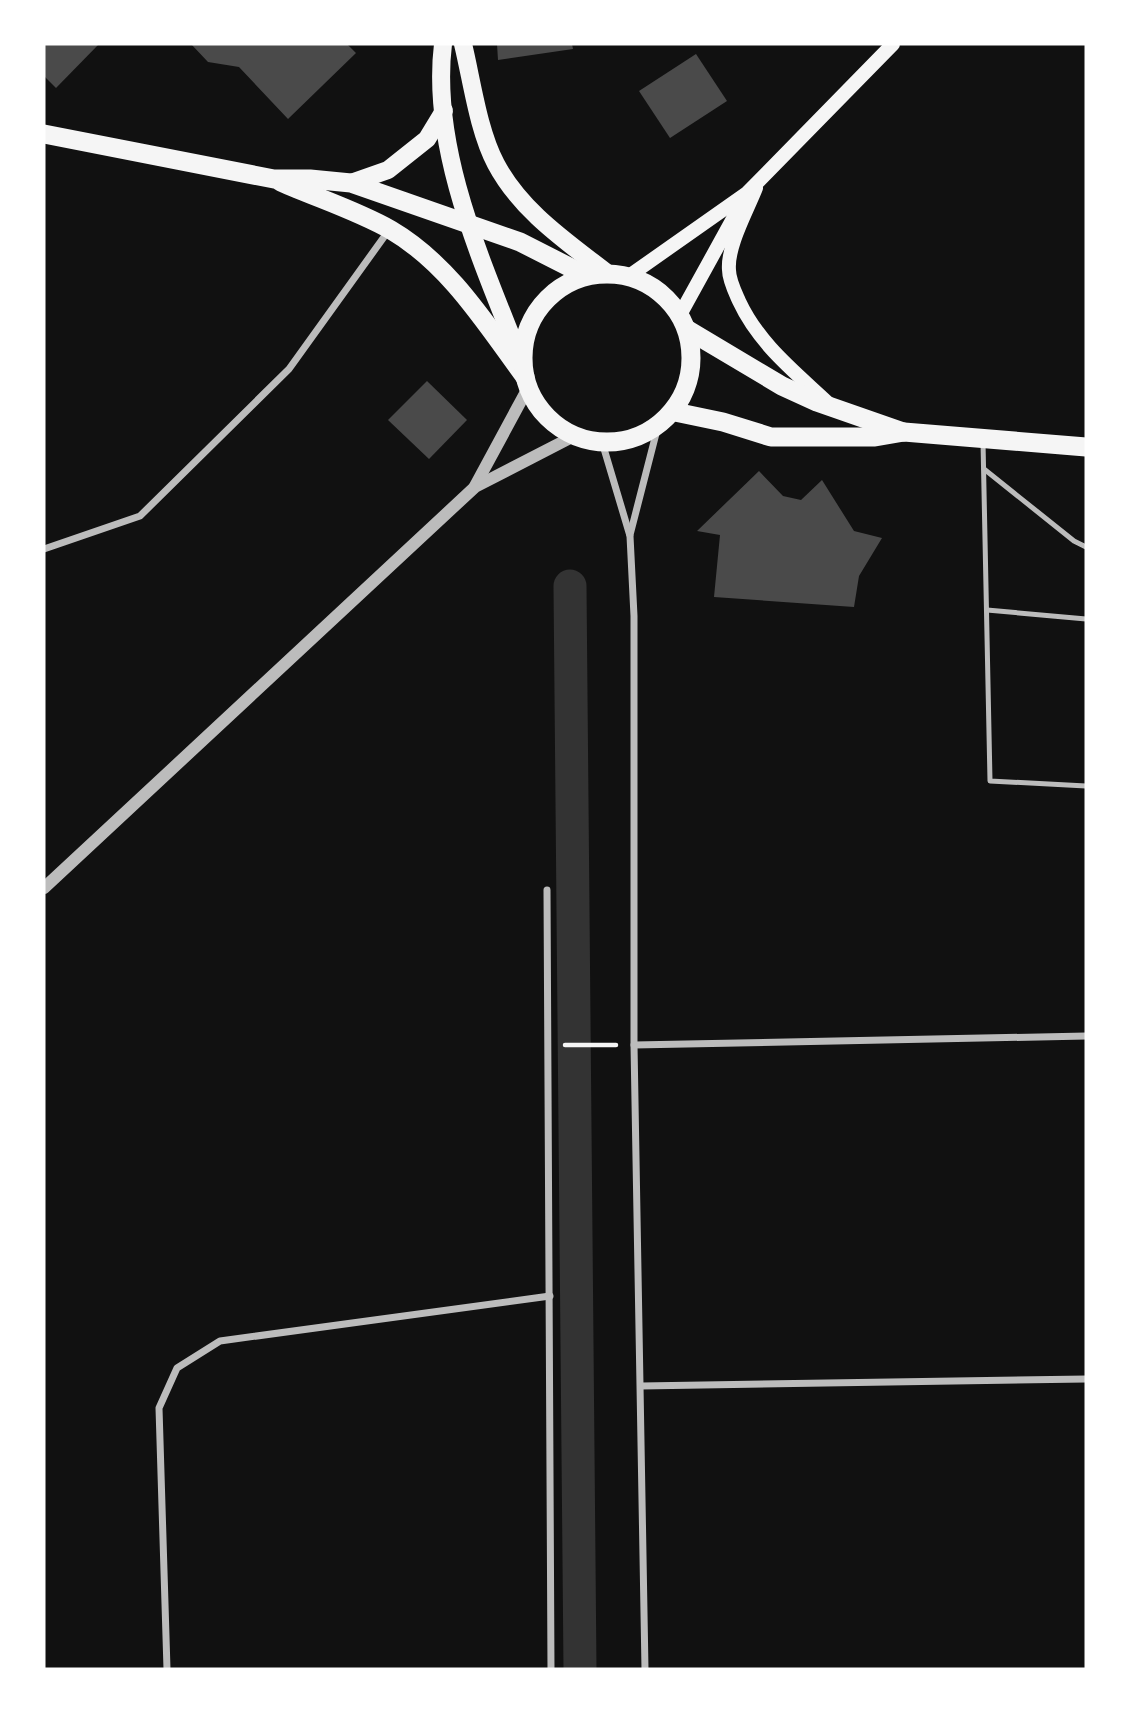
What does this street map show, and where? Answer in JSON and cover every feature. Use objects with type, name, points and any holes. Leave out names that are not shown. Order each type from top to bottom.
[{"type":"highway","points":[[44,134],[274,179],[351,183],[520,242],[585,275]]},
{"type":"highway","points":[[274,179],[390,229],[431,259],[453,282],[526,377],[539,408],[555,424],[574,436],[617,442],[640,436],[675,412],[688,384],[692,359],[685,322]]},
{"type":"highway","points":[[526,377],[523,345],[537,310],[551,295],[568,283],[585,275],[607,273],[629,276],[649,284],[667,298],[685,322],[782,386],[832,406],[904,432],[1086,447]]},
{"type":"highway","points":[[675,412],[723,422],[771,437],[875,437],[904,432]]},
{"type":"main road","points":[[443,44],[444,111],[455,183],[467,222],[526,377]]},
{"type":"main road","points":[[463,44],[485,134],[495,163],[515,192],[540,220],[607,273]]},
{"type":"main road","points":[[629,276],[747,193],[893,44]]},
{"type":"main road","points":[[351,183],[388,170],[396,164],[427,139],[444,111]]},
{"type":"main road","points":[[759,181],[734,243],[729,271],[732,282],[750,323],[769,348],[832,406]]},
{"type":"main road","points":[[685,322],[747,193]]},
{"type":"street","points":[[44,549],[140,516],[289,369],[390,229]]},
{"type":"street","points":[[475,487],[526,377]]},
{"type":"street","points":[[630,536],[658,426]]},
{"type":"street","points":[[44,888],[475,487],[574,436]]},
{"type":"street","points":[[603,442],[630,536],[634,616],[634,1045],[645,1669]]},
{"type":"street","points":[[547,890],[551,1669]]},
{"type":"street","points":[[634,1045],[1086,1036]]},
{"type":"street","points":[[167,1669],[159,1408],[177,1368],[220,1341],[550,1296]]},
{"type":"street","points":[[641,1386],[1086,1379]]},
{"type":"lane","points":[[983,440],[990,780],[1086,786]]},
{"type":"lane","points":[[984,469],[1074,541],[1086,547]]},
{"type":"lane","points":[[987,610],[1086,619]]},
{"type":"path","points":[[548,1045],[634,1045]]},
{"type":"building","points":[[44,44],[99,44],[56,88],[44,76]]},
{"type":"building","points":[[191,44],[347,44],[356,53],[288,119],[239,67],[208,62]]},
{"type":"building","points":[[497,44],[572,44],[573,49],[498,60]]},
{"type":"building","points":[[696,54],[727,101],[670,138],[639,91]]},
{"type":"building","points":[[427,381],[467,420],[429,459],[388,420]]},
{"type":"building","points":[[759,471],[783,496],[801,500],[822,480],[854,531],[882,538],[859,576],[854,607],[714,597],[720,535],[697,531]]},
{"type":"waterway","points":[[570,586],[580,1669]]}]
